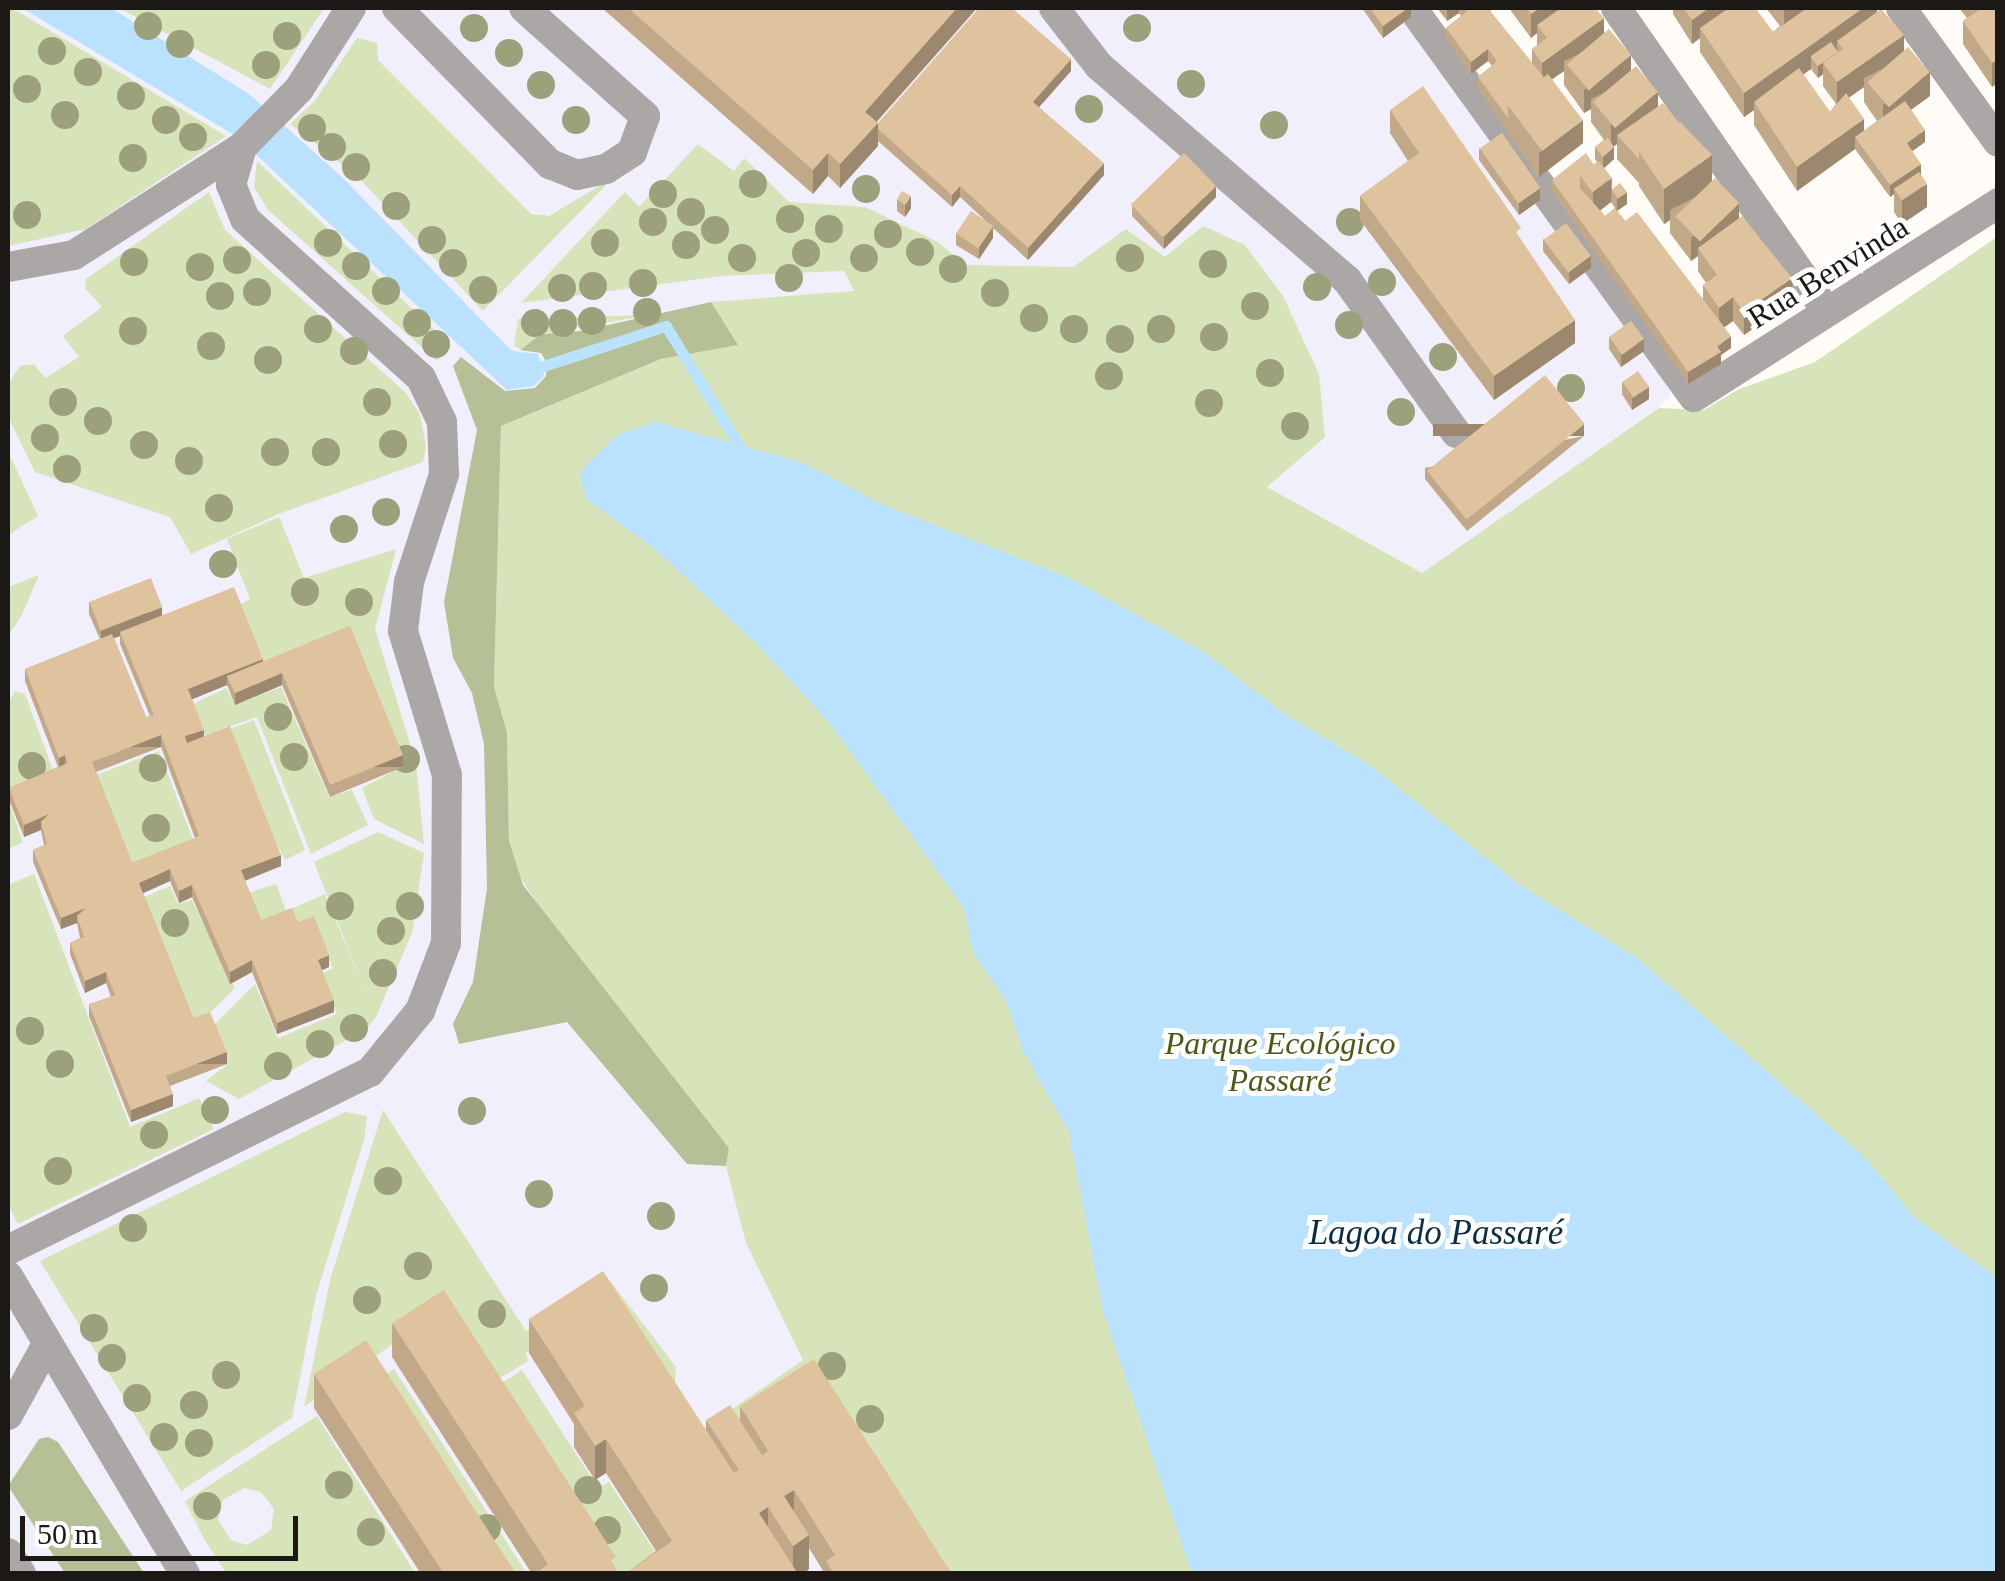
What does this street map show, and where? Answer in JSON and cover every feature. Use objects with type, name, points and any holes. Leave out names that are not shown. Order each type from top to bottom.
[{"type":"street","points":[[8,267],[74,255],[242,147],[299,89],[351,8]]},
{"type":"street","points":[[397,8],[550,164],[577,175],[606,170],[632,152],[645,116],[524,8]]},
{"type":"street","points":[[1054,8],[1100,66],[1346,280],[1456,433]]},
{"type":"street","name":"Rua Benvinda","points":[[1412,8],[1694,398],[1998,203]]},
{"type":"street","points":[[1616,8],[1828,312]]},
{"type":"street","points":[[1901,8],[1998,142]]},
{"type":"street","points":[[185,1574],[8,1273],[370,1072],[420,1011],[446,943],[448,775],[403,630],[409,582],[444,474],[442,422],[420,378],[244,219],[231,185],[242,147]]},
{"type":"street","points":[[8,1415],[47,1344]]},
{"type":"street","points":[[8,1553],[20,1574]]},
{"type":"shaded area","points":[[8,8],[1406,8],[1669,382],[1670,396],[1659,408],[1422,574],[1167,432],[501,426],[494,687],[729,1148],[975,1573],[8,1574]]},
{"type":"green space","points":[[8,8],[226,136],[86,229],[8,246]]},
{"type":"green space","points":[[119,8],[324,8],[270,89]]},
{"type":"green space","points":[[357,38],[377,43],[378,60],[531,214],[549,216],[614,177],[483,311],[358,177],[290,124],[314,102]]},
{"type":"green space","name":"Parque Ecológico Passaré","points":[[698,144],[734,171],[744,158],[789,202],[865,207],[938,242],[965,265],[1073,267],[1126,229],[1165,257],[1203,226],[1245,245],[1283,296],[1319,374],[1325,437],[1267,487],[1422,573],[1659,408],[1704,410],[1739,389],[1815,362],[1997,237],[1997,1573],[940,1573],[738,1435],[725,1414],[803,1360],[746,1243],[726,1166],[729,1148],[568,950],[518,874],[509,841],[507,733],[494,688],[501,426],[661,359],[737,345],[711,302],[854,291],[844,271],[722,276],[521,303],[625,192],[639,207]]},
{"type":"green space","points":[[257,161],[451,346],[437,361],[268,210],[254,187]]},
{"type":"green space","points":[[209,192],[225,230],[405,392],[420,414],[426,447],[423,462],[281,513],[191,554],[170,517],[35,472],[8,416],[8,384],[20,366],[34,364],[45,378],[79,357],[63,336],[102,307],[85,288],[86,279]]},
{"type":"green space","points":[[711,302],[738,345],[661,359],[501,426],[494,687],[507,733],[509,841],[523,885],[729,1148],[726,1166],[687,1164],[567,1022],[459,1044],[453,1024],[473,982],[487,888],[484,744],[472,693],[453,658],[444,602],[477,430],[453,366],[461,357],[505,391],[535,388],[546,376],[547,363],[541,353],[520,350],[541,334],[581,331]]},
{"type":"green space","points":[[649,315],[541,334],[521,349],[514,346],[518,319]]},
{"type":"green space","points":[[8,451],[38,516],[8,535]]},
{"type":"green space","points":[[279,517],[304,578],[396,549],[375,629],[416,763],[424,844],[374,819],[362,788],[403,766],[350,636],[265,671],[237,606],[250,599],[227,539]]},
{"type":"green space","points":[[39,575],[22,615],[8,636],[8,587]]},
{"type":"green space","points":[[281,687],[329,797],[352,790],[368,825],[311,854],[257,717],[217,731],[209,745],[193,704],[226,688],[235,705]]},
{"type":"green space","points":[[15,691],[25,694],[55,776],[8,800],[8,703]]},
{"type":"green space","points":[[254,720],[305,850],[285,860],[220,733]]},
{"type":"green space","points":[[159,751],[196,846],[133,870],[96,775]]},
{"type":"green space","points":[[8,800],[23,842],[8,849]]},
{"type":"green space","points":[[378,832],[424,853],[412,933],[376,1017],[365,1030],[239,1099],[206,1081],[227,1065],[213,1026],[255,984],[278,1038],[337,1014],[321,974],[333,968],[313,927],[262,930],[248,893],[276,884],[286,911],[325,894],[369,1002],[314,862]]},
{"type":"green space","points":[[34,874],[130,1127],[199,1098],[214,1129],[18,1224],[8,1205],[8,885]]},
{"type":"green space","points":[[170,886],[178,904],[192,900],[235,988],[196,1027],[142,898]]},
{"type":"green space","points":[[383,1110],[526,1331],[611,1282],[676,1367],[673,1404],[605,1302],[526,1352],[528,1361],[490,1384],[397,1341],[304,1407],[330,1280]]},
{"type":"green space","points":[[345,1112],[367,1116],[364,1140],[316,1296],[292,1418],[181,1491],[40,1261]]},
{"type":"green space","points":[[394,1369],[527,1574],[502,1574],[376,1380]]},
{"type":"green space","points":[[522,1370],[598,1488],[609,1482],[669,1573],[607,1573],[493,1389]]},
{"type":"green space","points":[[317,1416],[415,1573],[226,1573],[185,1501]],"holes":[[[244,1488],[261,1492],[274,1509],[271,1530],[247,1545],[231,1540],[218,1520],[223,1500]]]},
{"type":"green space","points":[[48,1437],[58,1442],[144,1573],[65,1573],[8,1486],[39,1439]]},
{"type":"water","points":[[22,8],[111,8],[249,94],[343,178],[512,351],[538,354],[544,376],[534,386],[507,390],[236,136]]},
{"type":"water","name":"Lagoa do Passaré","points":[[656,422],[804,463],[879,503],[1072,579],[1205,653],[1285,714],[1371,766],[1517,883],[1637,958],[1865,1157],[1913,1216],[1997,1278],[1997,1573],[1192,1573],[1103,1311],[1069,1132],[1023,1051],[1007,1002],[973,952],[964,908],[831,725],[757,644],[655,549],[587,500],[580,473],[591,460],[617,435]]},
{"type":"building","points":[[628,8],[957,8],[865,112],[878,123],[840,164],[828,153],[813,170]]},
{"type":"building","points":[[979,8],[1012,8],[1071,59],[1033,102],[1104,163],[1028,248],[960,186],[952,195],[878,129],[878,123]]},
{"type":"building","points":[[1370,8],[1408,8],[1383,26]]},
{"type":"building","points":[[1464,8],[1487,8],[1544,77],[1508,106],[1508,118],[1478,77],[1497,61],[1488,49],[1471,62],[1446,28],[1467,11]]},
{"type":"building","points":[[1561,8],[1595,8],[1604,18],[1542,63],[1532,49],[1547,38],[1537,25]]},
{"type":"building","points":[[1684,8],[1709,8],[1692,20]]},
{"type":"building","points":[[1729,8],[1755,8],[1773,32],[1807,8],[1863,8],[1744,93],[1700,28]]},
{"type":"building","points":[[1977,8],[1998,8],[1998,59],[1992,63],[1963,21]]},
{"type":"building","points":[[1881,9],[1904,35],[1837,82],[1823,63],[1843,49],[1837,41]]},
{"type":"building","points":[[1609,29],[1631,55],[1589,90],[1567,64]]},
{"type":"building","points":[[1831,42],[1838,52],[1817,66],[1811,56]]},
{"type":"building","points":[[1908,47],[1930,72],[1889,107],[1867,82]]},
{"type":"building","points":[[1636,66],[1658,92],[1615,128],[1593,102]]},
{"type":"building","points":[[1799,68],[1830,112],[1846,93],[1864,119],[1797,167],[1754,102]]},
{"type":"building","points":[[1548,74],[1583,120],[1542,151],[1507,105]]},
{"type":"building","points":[[1423,86],[1521,228],[1516,232],[1575,320],[1494,376],[1360,196],[1419,153],[1390,110]]},
{"type":"building","points":[[1905,101],[1925,130],[1907,143],[1921,164],[1890,185],[1855,137]]},
{"type":"building","points":[[1663,103],[1679,123],[1639,152],[1639,159],[1617,135]]},
{"type":"building","points":[[1680,122],[1712,155],[1664,189],[1639,152]]},
{"type":"building","points":[[1502,133],[1540,188],[1518,203],[1480,148]]},
{"type":"building","points":[[1608,138],[1614,147],[1603,157],[1595,147]]},
{"type":"building","points":[[1184,153],[1216,186],[1163,237],[1131,204]]},
{"type":"building","points":[[1586,153],[1594,165],[1580,176],[1580,188],[1605,216],[1615,208],[1625,221],[1637,212],[1731,336],[1717,346],[1721,352],[1688,372],[1552,180]]},
{"type":"building","points":[[1599,161],[1612,178],[1592,192],[1580,175]]},
{"type":"building","points":[[1919,172],[1927,184],[1902,200],[1894,189]]},
{"type":"building","points":[[1715,178],[1739,203],[1700,241],[1675,216]]},
{"type":"building","points":[[1620,183],[1627,192],[1618,198],[1611,190]]},
{"type":"building","points":[[902,191],[911,196],[905,205],[897,199]]},
{"type":"building","points":[[971,211],[993,226],[978,248],[956,233]]},
{"type":"building","points":[[1742,216],[1792,278],[1744,312],[1733,297],[1719,308],[1703,285],[1717,275],[1698,248]]},
{"type":"building","points":[[1566,223],[1591,256],[1568,273],[1544,240]]},
{"type":"building","points":[[1631,321],[1644,339],[1622,355],[1609,337]]},
{"type":"building","points":[[1638,371],[1649,387],[1633,397],[1622,382]]},
{"type":"building","points":[[1545,375],[1585,424],[1467,520],[1427,471]]},
{"type":"building","points":[[151,578],[162,607],[100,631],[89,602]]},
{"type":"building","points":[[234,587],[263,659],[188,689],[204,730],[185,736],[187,743],[230,726],[281,855],[241,870],[261,920],[292,908],[298,922],[314,916],[329,955],[318,960],[334,1000],[277,1023],[252,960],[230,972],[192,885],[179,891],[170,869],[139,883],[193,1018],[210,1012],[227,1052],[166,1076],[173,1094],[131,1110],[89,1004],[115,995],[106,972],[85,981],[70,943],[84,937],[77,916],[86,908],[61,918],[33,850],[47,844],[41,822],[49,814],[24,825],[9,788],[68,763],[65,755],[59,758],[25,669],[112,634],[146,717],[154,715],[120,632]],"holes":[[[161,735],[199,836],[132,863],[92,762]]]},
{"type":"building","points":[[350,626],[403,755],[330,785],[282,673],[235,693],[227,676]]},
{"type":"building","points":[[603,1271],[734,1473],[739,1470],[706,1420],[730,1405],[762,1455],[768,1451],[740,1406],[814,1359],[952,1574],[834,1574],[826,1561],[835,1555],[794,1490],[784,1496],[809,1535],[793,1546],[768,1507],[759,1513],[798,1574],[625,1574],[672,1541],[606,1439],[595,1446],[574,1413],[585,1406],[529,1319]]},
{"type":"building","points":[[444,1290],[616,1557],[611,1560],[619,1574],[535,1574],[548,1564],[392,1323]]},
{"type":"building","points":[[366,1340],[516,1574],[444,1574],[314,1374]]},
{"type":"waterway","points":[[531,370],[666,326],[744,454]]}]
